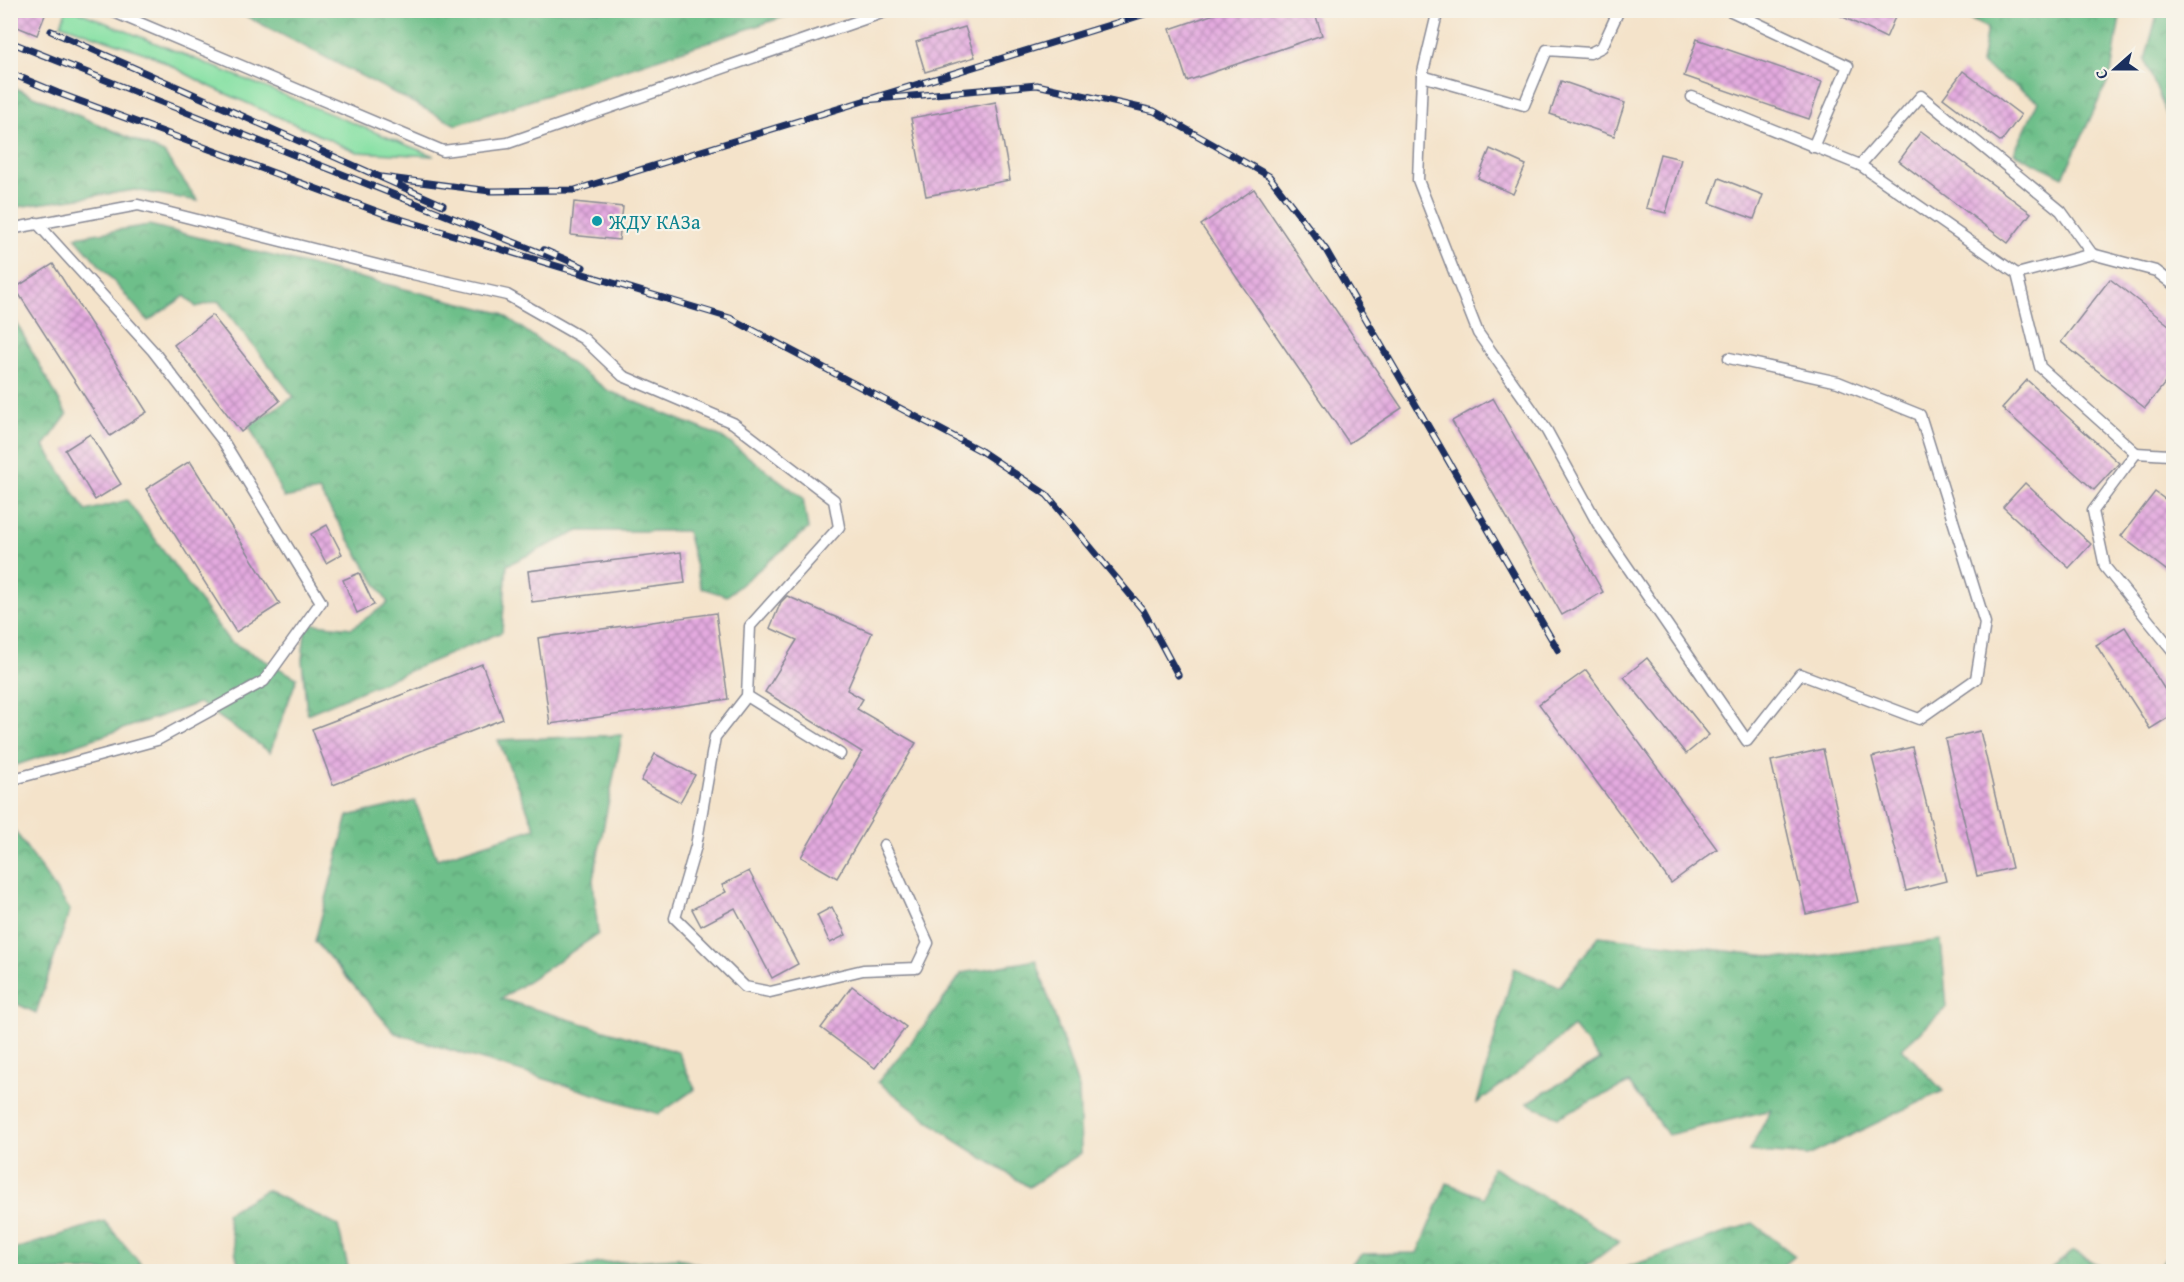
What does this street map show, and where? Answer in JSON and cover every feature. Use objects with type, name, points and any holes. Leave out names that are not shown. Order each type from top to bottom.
[{"type":"lane","points":[[109,10],[443,151],[508,143],[890,10]]},
{"type":"lane","points":[[1438,10],[1422,76],[1418,180],[1478,333],[1547,431],[1598,524],[1747,741],[1800,674],[1918,719],[1976,679],[1985,622],[1920,415],[1839,382],[1729,358]]},
{"type":"lane","points":[[1422,76],[1524,105],[1547,50],[1590,53],[1602,47],[1619,10]]},
{"type":"lane","points":[[1729,10],[1848,66],[1813,147]]},
{"type":"lane","points":[[1860,165],[1921,96],[2061,211],[2092,254]]},
{"type":"lane","points":[[1692,97],[1860,165],[2017,274],[2040,367],[2136,453],[2169,455],[2174,459]]},
{"type":"lane","points":[[10,229],[138,205],[413,274],[507,295],[584,339],[623,376],[733,423],[834,500],[839,528],[750,626],[747,696],[715,737],[696,846],[675,918],[745,987],[770,992],[863,970],[916,968],[928,943],[884,845]]},
{"type":"lane","points":[[10,780],[157,740],[264,681],[321,602],[223,441],[153,351],[37,223]]},
{"type":"lane","points":[[2017,274],[2092,254],[2156,271],[2174,285]]},
{"type":"lane","points":[[2136,453],[2093,511],[2105,567],[2174,652]]},
{"type":"lane","points":[[747,696],[840,754]]},
{"type":"green space","points":[[66,11],[77,11],[434,156],[357,152],[211,87],[153,56],[61,24]]},
{"type":"green space","points":[[236,11],[802,11],[456,125]]},
{"type":"green space","points":[[1954,11],[2121,11],[2111,74],[2063,177],[2014,153],[2038,101],[1981,64],[1987,28]]},
{"type":"green space","points":[[2158,11],[2173,11],[2173,131],[2145,60]]},
{"type":"green space","points":[[11,86],[164,153],[198,201],[135,190],[11,208]]},
{"type":"green space","points":[[149,225],[501,313],[609,391],[722,437],[803,498],[808,529],[727,596],[701,588],[687,531],[579,531],[507,565],[502,632],[307,714],[302,660],[306,623],[352,628],[388,603],[319,491],[284,498],[249,425],[294,397],[218,301],[196,307],[185,296],[148,321],[75,237]]},
{"type":"green space","points":[[10,311],[67,415],[44,446],[86,511],[127,500],[229,641],[297,678],[270,752],[199,703],[11,767]]},
{"type":"green space","points":[[622,735],[593,879],[598,934],[501,999],[678,1052],[695,1089],[659,1114],[395,1033],[315,941],[348,816],[415,801],[437,859],[535,828],[498,740]]},
{"type":"green space","points":[[10,824],[70,910],[36,1013],[11,1001]]},
{"type":"green space","points":[[1599,936],[1795,959],[1941,940],[1947,1007],[1902,1048],[1943,1091],[1808,1156],[1749,1151],[1771,1110],[1668,1135],[1629,1083],[1558,1117],[1527,1103],[1600,1060],[1573,1027],[1537,1058],[1477,1103],[1514,968],[1559,987]]},
{"type":"green space","points":[[1036,960],[1079,1089],[1081,1153],[1029,1187],[953,1139],[878,1082],[926,1024],[962,973]]},
{"type":"green space","points":[[1492,1167],[1620,1241],[1580,1271],[1343,1271],[1362,1254],[1417,1253],[1447,1183],[1484,1198]]},
{"type":"green space","points":[[266,1190],[338,1226],[349,1271],[240,1271],[226,1213]]},
{"type":"green space","points":[[104,1221],[147,1271],[11,1271],[13,1250]]},
{"type":"green space","points":[[1753,1223],[1795,1256],[1777,1271],[1616,1271]]},
{"type":"green space","points":[[2173,1248],[2173,1271],[2157,1271]]},
{"type":"green space","points":[[2074,1251],[2108,1271],[2047,1271]]},
{"type":"green space","points":[[678,1258],[719,1271],[566,1271],[599,1263]]},
{"type":"building","points":[[10,10],[47,10],[37,35],[10,24]]},
{"type":"building","points":[[1226,10],[1314,10],[1322,35],[1187,81],[1170,29]]},
{"type":"building","points":[[1829,10],[1898,10],[1886,38]]},
{"type":"building","points":[[965,27],[975,57],[925,72],[916,42]]},
{"type":"building","points":[[1697,39],[1822,82],[1809,119],[1684,76]]},
{"type":"building","points":[[1963,71],[2021,115],[2001,142],[1943,98]]},
{"type":"building","points":[[1561,81],[1625,103],[1614,136],[1550,114]]},
{"type":"building","points":[[996,102],[1010,180],[926,196],[911,118]]},
{"type":"building","points":[[1921,131],[2031,213],[2008,243],[1899,161]]},
{"type":"building","points":[[1490,149],[1526,165],[1513,194],[1478,178]]},
{"type":"building","points":[[1660,154],[1681,159],[1666,213],[1646,208]]},
{"type":"building","points":[[1719,178],[1763,195],[1754,219],[1710,203]]},
{"type":"building","points":[[1254,189],[1402,408],[1349,443],[1201,225]]},
{"type":"building","name":"ЖДУ КАЗа","points":[[574,202],[623,207],[619,240],[571,235]]},
{"type":"building","points":[[53,264],[147,412],[110,436],[15,288]]},
{"type":"building","points":[[2110,279],[2174,329],[2174,372],[2145,408],[2061,342]]},
{"type":"building","points":[[212,315],[280,401],[241,432],[174,345]]},
{"type":"building","points":[[2027,380],[2119,463],[2094,490],[2002,408]]},
{"type":"building","points":[[1493,398],[1603,592],[1562,615],[1452,421]]},
{"type":"building","points":[[90,434],[121,484],[95,500],[65,450]]},
{"type":"building","points":[[190,461],[280,604],[236,632],[146,489]]},
{"type":"building","points":[[2025,483],[2091,544],[2069,568],[2003,507]]},
{"type":"building","points":[[2155,492],[2174,506],[2174,576],[2121,536]]},
{"type":"building","points":[[327,525],[342,554],[326,563],[311,534]]},
{"type":"building","points":[[681,552],[685,583],[532,602],[528,571]]},
{"type":"building","points":[[359,573],[374,605],[357,613],[343,580]]},
{"type":"building","points":[[787,596],[872,633],[847,690],[863,699],[857,709],[916,743],[837,878],[801,857],[862,752],[765,692],[797,640],[770,628],[781,602]]},
{"type":"building","points":[[716,613],[728,699],[550,724],[538,638]]},
{"type":"building","points":[[2125,627],[2174,704],[2174,714],[2150,729],[2096,645]]},
{"type":"building","points":[[1647,658],[1709,735],[1686,754],[1624,677]]},
{"type":"building","points":[[482,664],[503,719],[333,785],[312,729]]},
{"type":"building","points":[[1586,670],[1717,849],[1671,883],[1539,704]]},
{"type":"building","points":[[1980,731],[2012,868],[1977,876],[1945,739]]},
{"type":"building","points":[[1912,747],[1946,881],[1906,891],[1872,757]]},
{"type":"building","points":[[1823,749],[1858,902],[1806,914],[1771,761]]},
{"type":"building","points":[[655,754],[695,775],[680,802],[641,781]]},
{"type":"building","points":[[749,871],[798,964],[772,978],[735,908],[701,926],[692,909],[726,892],[722,885]]},
{"type":"building","points":[[832,907],[846,935],[830,943],[817,915]]},
{"type":"building","points":[[852,986],[906,1027],[875,1068],[821,1028]]},
{"type":"railway","points":[[381,177],[490,191],[575,190],[1158,10]]},
{"type":"railway","points":[[51,31],[443,205]]},
{"type":"railway","points":[[10,42],[551,257]]},
{"type":"railway","points":[[10,73],[387,215],[730,318],[981,451],[1047,495],[1143,610],[1178,675]]},
{"type":"railway","points":[[866,100],[1037,85],[1154,111],[1269,176],[1326,250],[1558,650]]},
{"type":"railway","points":[[544,250],[583,267]]},
{"type":"place","name":"ЖДУ КАЗа","points":[[597,221]]}]
